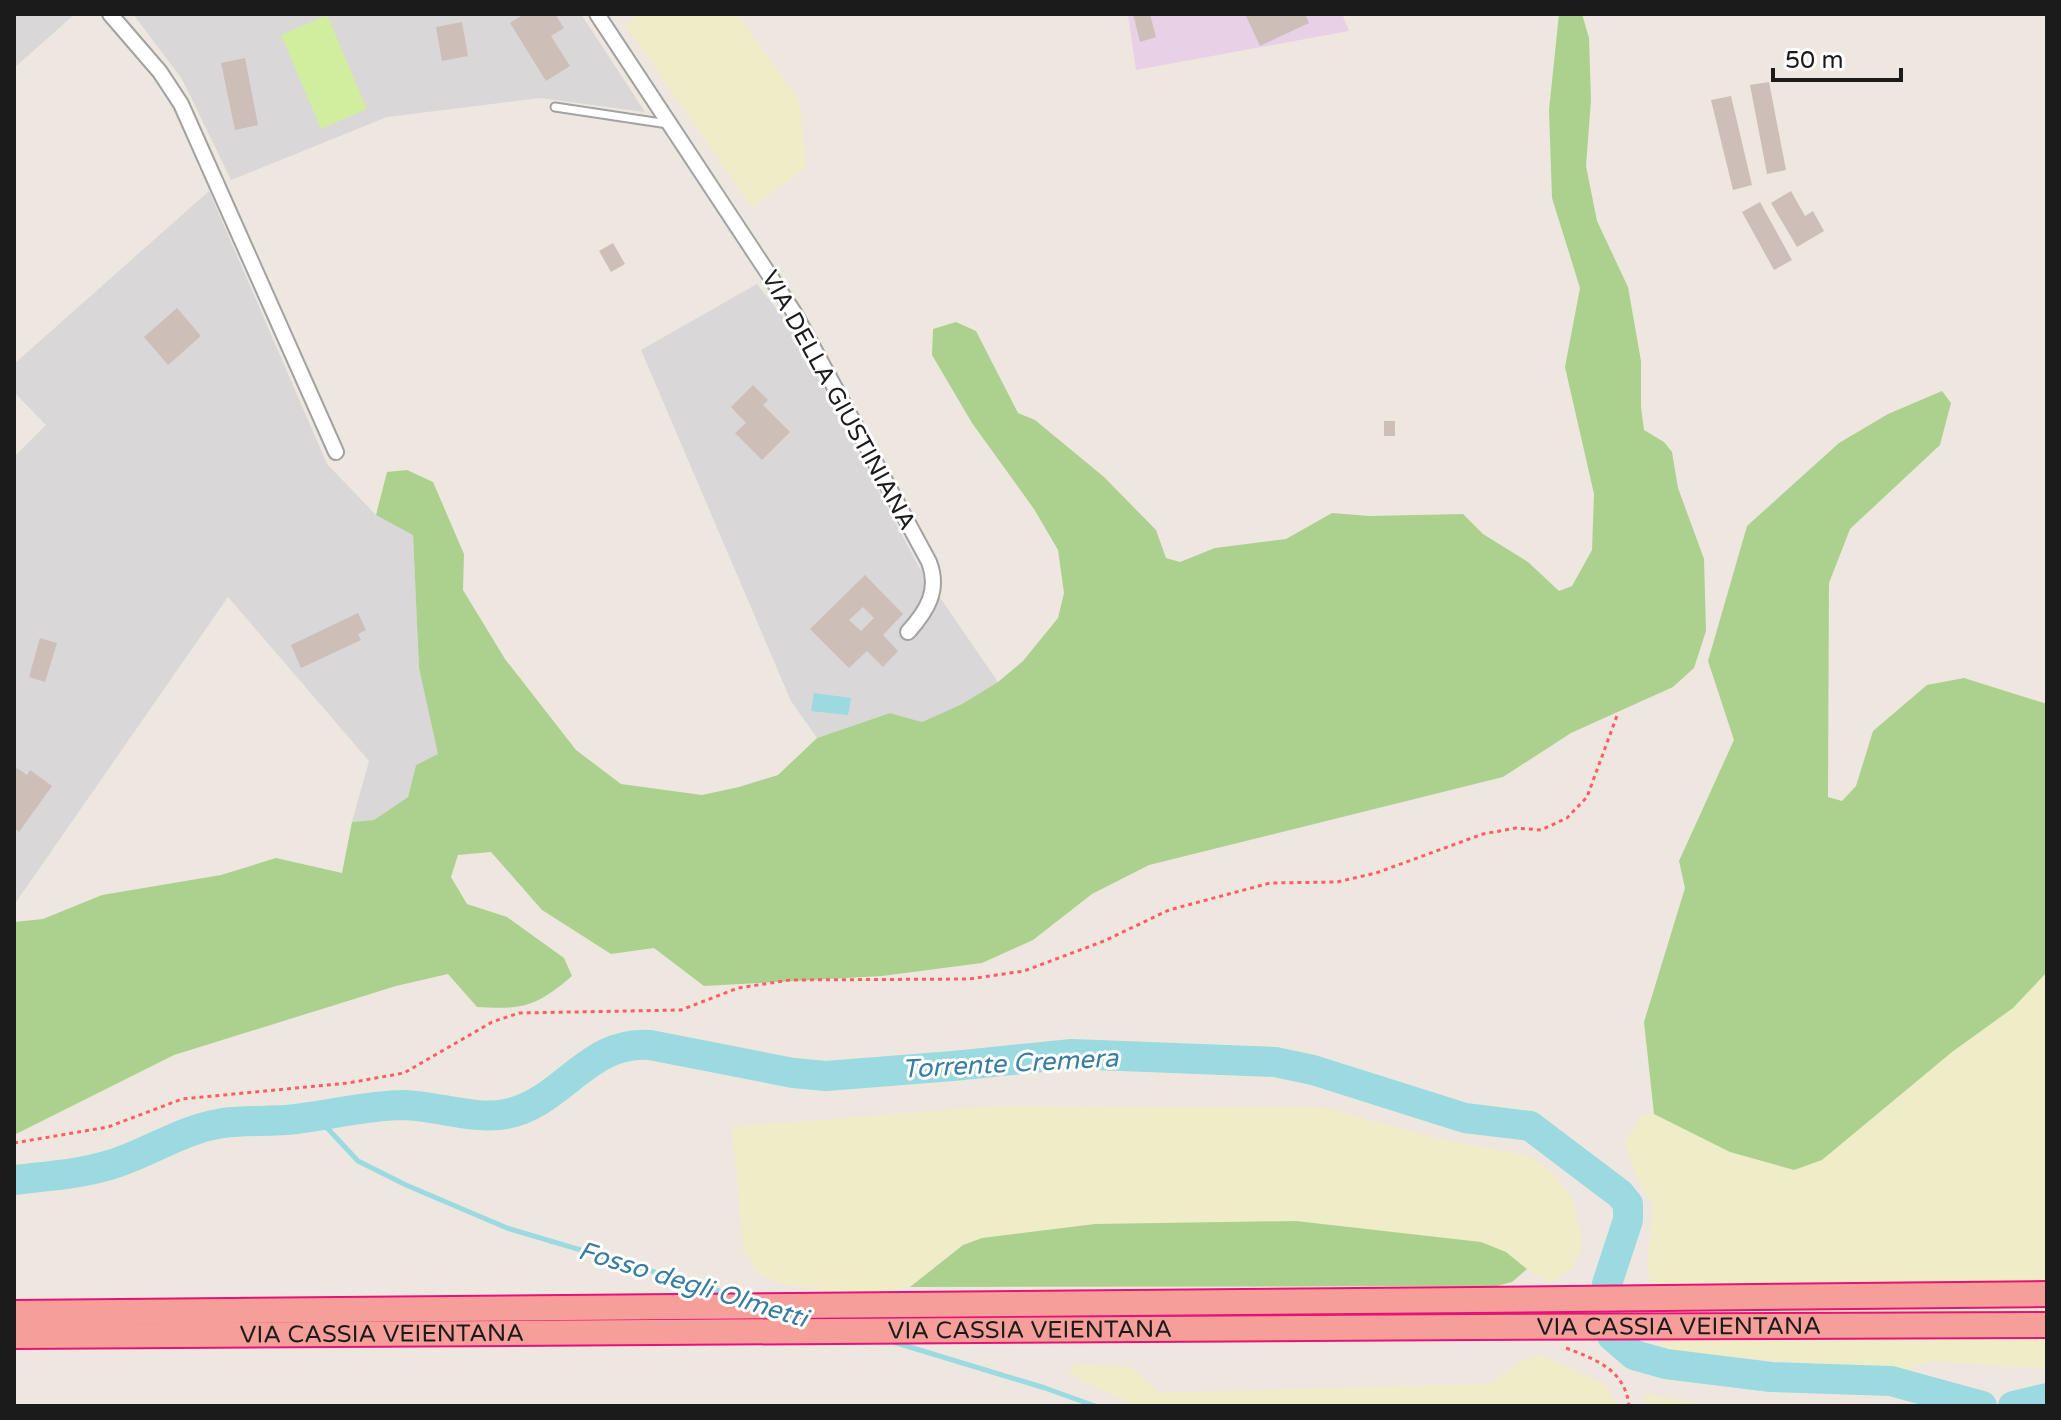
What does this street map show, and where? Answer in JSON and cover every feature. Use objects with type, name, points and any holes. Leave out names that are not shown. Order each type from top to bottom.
[{"type":"highway","name":"VIA CASSIA VEIENTANA","points":[[14,1313],[2047,1294]]},
{"type":"highway","name":"VIA CASSIA VEIENTANA","points":[[14,1336],[2047,1325]]},
{"type":"street","points":[[110,14],[160,72],[181,104],[336,452]]},
{"type":"street","name":"VIA DELLA GIUSTINIANA","points":[[597,14],[795,314],[929,562],[933,573],[933,593],[925,611],[908,632]]},
{"type":"lane","points":[[555,107],[670,124]]},
{"type":"path","points":[[14,1143],[108,1127],[182,1099],[348,1083],[404,1073],[492,1022],[519,1013],[681,1010],[738,988],[790,980],[890,982],[969,979],[1024,971],[1104,941],[1169,910],[1270,883],[1337,882],[1376,873],[1483,834],[1516,828],[1541,830],[1567,818],[1587,797],[1618,713]]},
{"type":"shaded area","points":[[14,14],[75,14],[14,68]]},
{"type":"shaded area","points":[[133,14],[581,14],[645,112],[540,98],[387,117],[231,180],[182,79]]},
{"type":"shaded area","points":[[640,14],[737,14],[799,100],[806,167],[752,207],[625,25]]},
{"type":"shaded area","points":[[1128,14],[1342,14],[1349,31],[1136,70]]},
{"type":"shaded area","points":[[209,191],[327,464],[376,515],[413,534],[419,668],[439,754],[416,765],[408,797],[374,820],[352,822],[369,761],[228,597],[14,905],[14,457],[46,425],[14,392],[14,364]]},
{"type":"shaded area","points":[[757,284],[793,330],[919,567],[998,682],[962,704],[922,722],[890,713],[817,738],[791,701],[641,350]]},
{"type":"shaded area","points":[[2047,972],[2047,1369],[1933,1361],[1900,1371],[1667,1351],[1659,1339],[1647,1263],[1654,1207],[1637,1177],[1625,1142],[1643,1115],[1654,1114],[1730,1152],[1952,1052],[2013,1008]]},
{"type":"shaded area","points":[[999,1106],[1324,1108],[1439,1139],[1531,1157],[1550,1171],[1572,1198],[1581,1237],[1579,1255],[1571,1269],[1550,1283],[1506,1252],[1095,1224],[982,1238],[963,1245],[910,1287],[862,1295],[782,1284],[756,1272],[744,1250],[732,1127]]},
{"type":"shaded area","points":[[1540,1355],[1603,1384],[1619,1406],[1138,1406],[1070,1375],[1074,1365],[1131,1367],[1159,1393],[1490,1384],[1522,1361]]},
{"type":"shaded area","points":[[1645,1394],[1715,1406],[1645,1406]]},
{"type":"green space","points":[[1559,14],[1582,14],[1589,38],[1591,100],[1586,166],[1597,221],[1628,287],[1641,361],[1644,430],[1664,442],[1672,452],[1678,488],[1704,559],[1706,631],[1694,668],[1673,687],[1571,733],[1503,777],[1149,865],[1092,894],[1033,940],[982,963],[882,976],[704,986],[654,948],[611,954],[542,910],[491,852],[458,855],[451,877],[467,904],[507,917],[564,958],[572,976],[539,1000],[507,1008],[477,1007],[448,974],[396,986],[174,1055],[14,1135],[14,922],[43,919],[102,895],[221,875],[276,858],[342,873],[352,822],[374,820],[408,797],[416,765],[438,754],[419,668],[413,535],[376,515],[387,472],[407,470],[433,482],[464,554],[463,590],[505,659],[576,750],[621,784],[702,795],[778,775],[817,738],[890,713],[922,722],[962,704],[998,682],[1023,661],[1058,618],[1064,593],[1058,550],[1034,509],[972,423],[932,355],[933,329],[956,322],[976,331],[1018,413],[1035,420],[1104,477],[1156,530],[1166,558],[1180,562],[1215,548],[1286,539],[1332,513],[1369,516],[1463,514],[1483,534],[1528,562],[1559,591],[1572,586],[1592,550],[1594,494],[1565,367],[1580,288],[1552,198],[1549,110]]},
{"type":"green space","points":[[327,15],[367,109],[321,129],[281,35]]},
{"type":"green space","points":[[1942,391],[1951,403],[1940,445],[1850,529],[1829,583],[1828,797],[1842,801],[1856,786],[1873,731],[1927,685],[1964,678],[2047,704],[2047,972],[2013,1008],[1952,1052],[1822,1160],[1794,1170],[1730,1152],[1654,1114],[1644,1022],[1685,888],[1679,861],[1734,740],[1708,661],[1747,526],[1839,443],[1888,414]]},
{"type":"green space","points":[[1296,1221],[1481,1242],[1506,1252],[1527,1269],[1512,1282],[1497,1286],[910,1287],[963,1245],[982,1238],[1095,1224]]},
{"type":"water","points":[[814,693],[851,698],[848,715],[811,711]]},
{"type":"building","points":[[524,14],[555,14],[564,28],[551,36],[570,66],[546,81],[510,23]]},
{"type":"building","points":[[1133,14],[1150,14],[1156,37],[1140,42]]},
{"type":"building","points":[[1245,14],[1305,14],[1309,23],[1260,46]]},
{"type":"building","points":[[462,22],[468,56],[442,61],[436,27]]},
{"type":"building","points":[[245,58],[258,125],[235,130],[221,63]]},
{"type":"building","points":[[1769,82],[1786,170],[1767,174],[1750,85]]},
{"type":"building","points":[[1731,96],[1752,185],[1733,190],[1711,100]]},
{"type":"building","points":[[1791,191],[1805,216],[1813,211],[1824,231],[1797,247],[1771,203]]},
{"type":"building","points":[[1760,202],[1792,260],[1774,270],[1742,212]]},
{"type":"building","points":[[613,243],[625,264],[611,272],[599,251]]},
{"type":"building","points":[[177,308],[201,336],[168,365],[144,337]]},
{"type":"building","points":[[753,385],[768,400],[763,405],[790,432],[762,460],[735,433],[746,423],[731,407]]},
{"type":"building","points":[[1384,421],[1395,421],[1395,436],[1384,436]]},
{"type":"building","points":[[865,575],[903,614],[883,635],[898,651],[883,667],[867,651],[849,668],[810,629]],"holes":[[[863,607],[874,618],[861,631],[849,620]]]},
{"type":"building","points":[[358,613],[366,630],[358,634],[361,640],[301,668],[291,645]]},
{"type":"building","points":[[40,638],[57,643],[45,682],[29,677]]},
{"type":"building","points":[[17,768],[27,775],[30,770],[52,786],[19,832],[14,828],[14,772]]},
{"type":"waterway","name":"Torrente Cremera","points":[[14,1180],[104,1167],[194,1130],[223,1123],[296,1119],[390,1105],[469,1114],[506,1114],[544,1098],[592,1062],[628,1046],[650,1045],[793,1073],[826,1076],[1072,1054],[1275,1062],[1313,1070],[1465,1118],[1530,1126],[1620,1194],[1628,1204],[1628,1220],[1607,1284],[1604,1313],[1612,1336],[1634,1355],[1666,1364],[1771,1377],[1891,1381],[1982,1406]]},
{"type":"waterway","name":"Fosso degli Olmetti","points":[[316,1116],[358,1161],[406,1185],[507,1228],[739,1297]]},
{"type":"waterway","name":"Fosso degli Olmetti","points":[[890,1341],[1095,1406]]},
{"type":"waterway","name":"Torrente Cremera","points":[[2013,1406],[2047,1398]]}]
